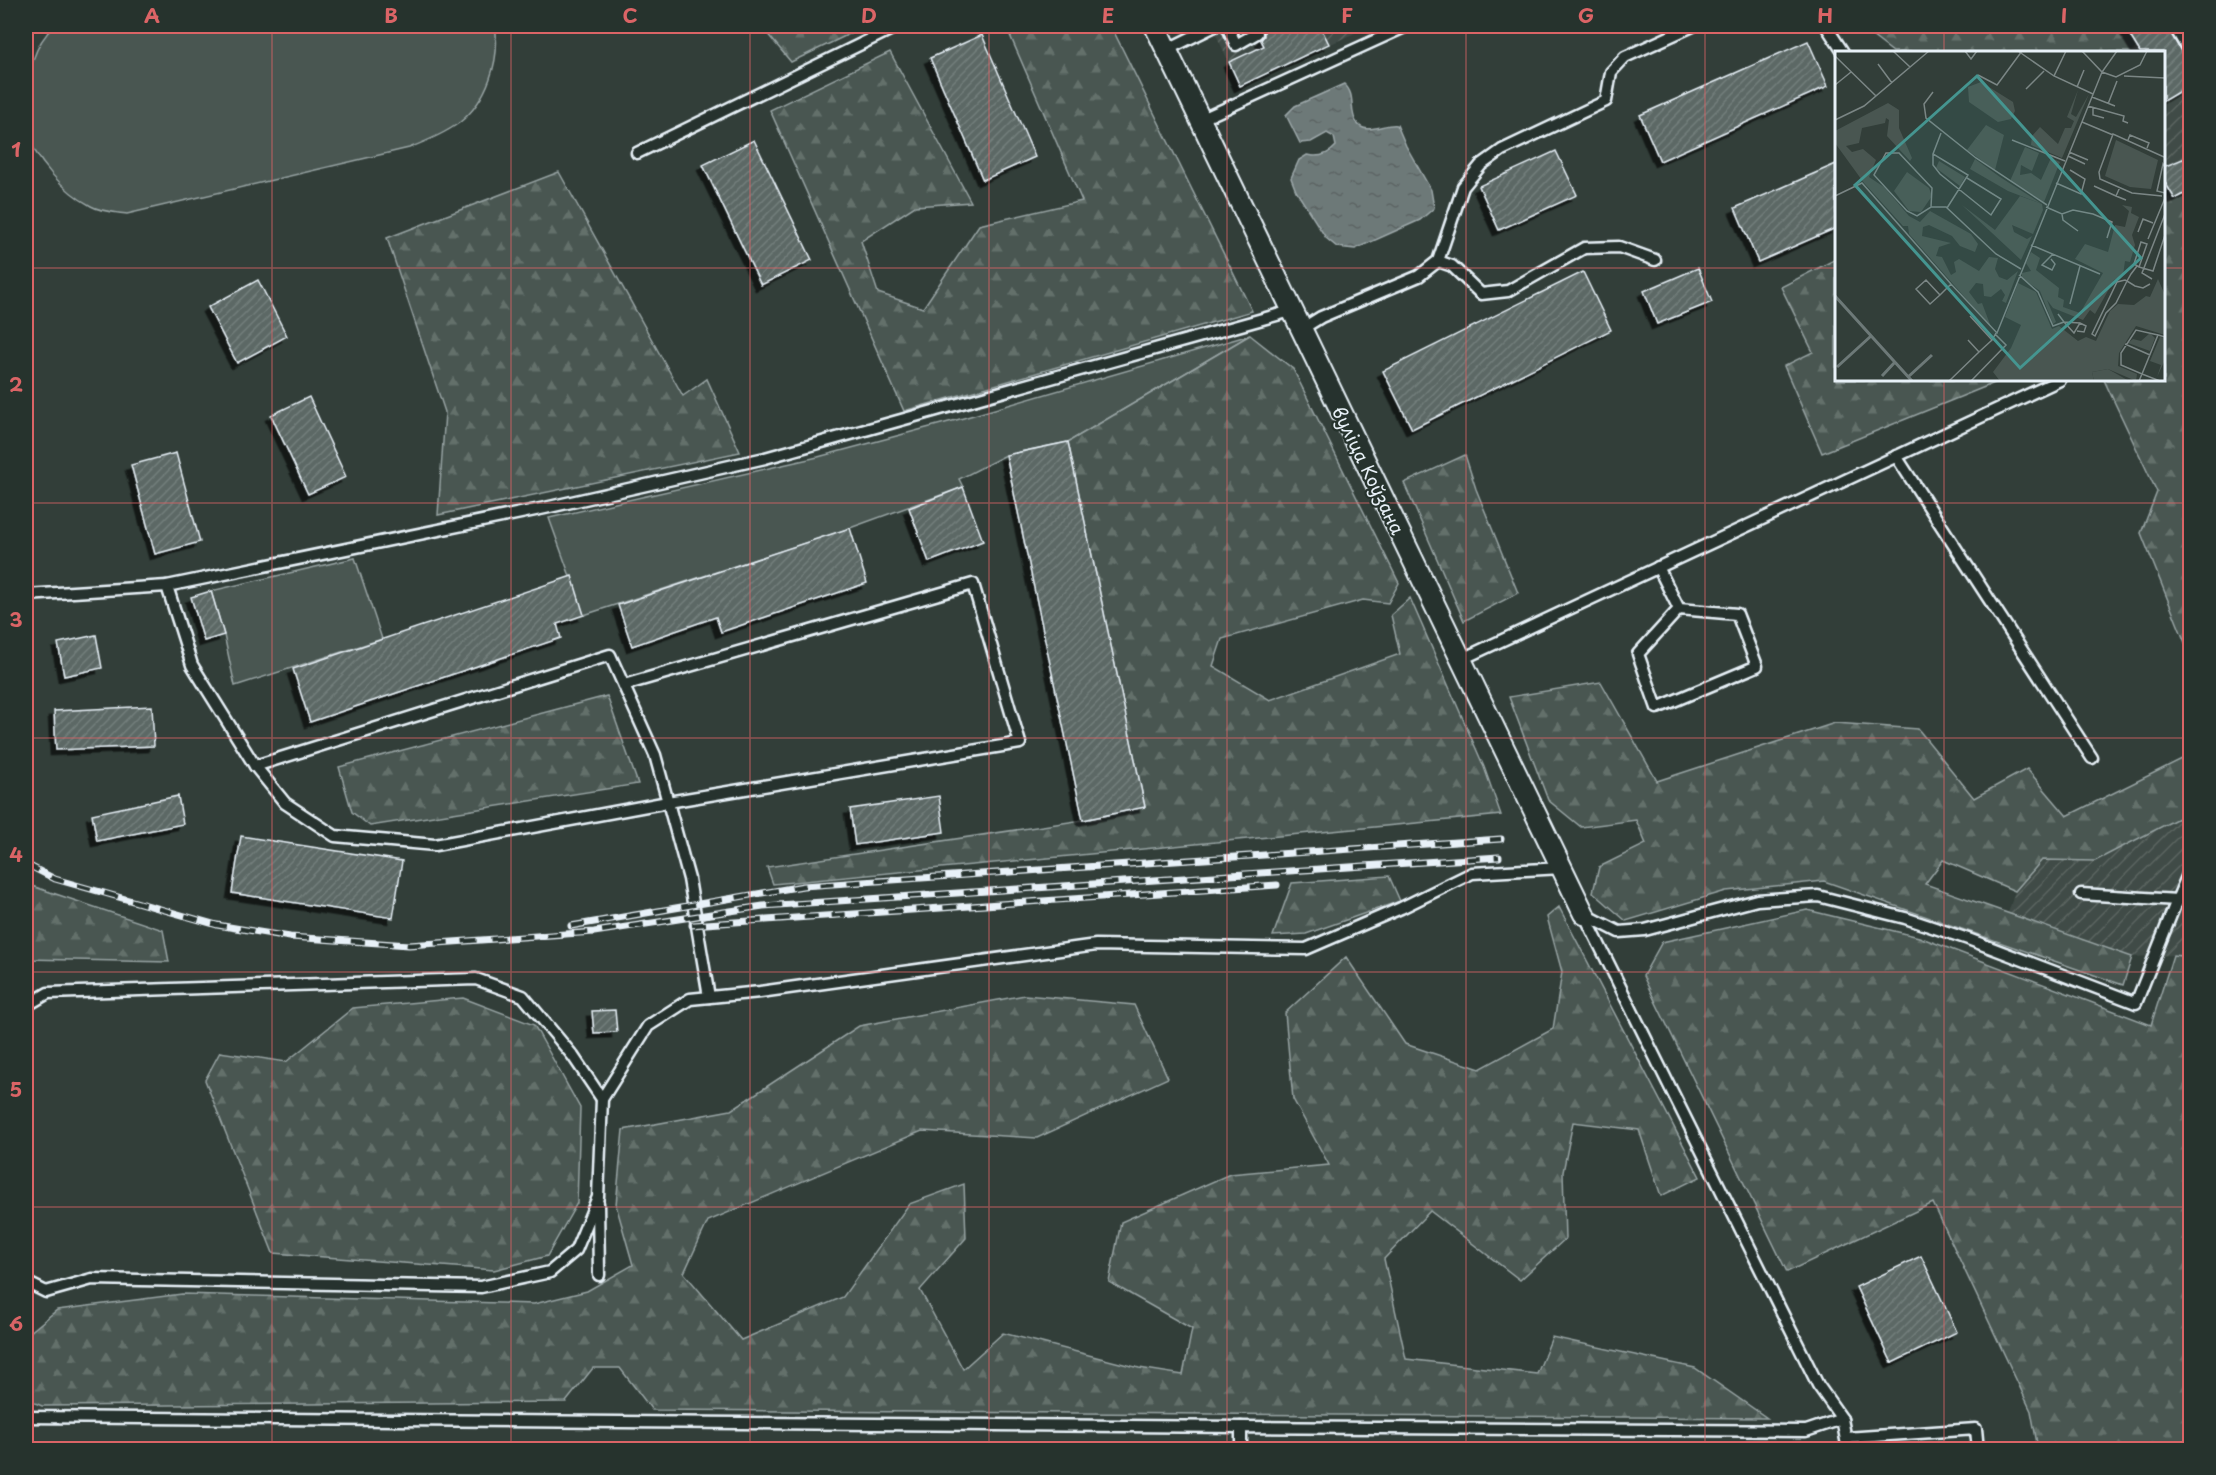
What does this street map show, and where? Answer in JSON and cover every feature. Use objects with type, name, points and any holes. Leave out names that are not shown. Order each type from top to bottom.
[{"type":"street","name":"вуліца Коўзана","points":[[1155,26],[1584,914]]},
{"type":"lane","points":[[637,153],[898,26]]},
{"type":"lane","points":[[1166,50],[1215,26]]},
{"type":"lane","points":[[1227,26],[1236,45],[1257,33]]},
{"type":"lane","points":[[1200,120],[1407,26]]},
{"type":"lane","points":[[1300,330],[1321,317],[1419,276],[1438,261],[1463,187],[1481,165],[1502,150],[1606,101],[1611,72],[1625,57],[1693,26]]},
{"type":"lane","points":[[1826,26],[1842,51]]},
{"type":"lane","points":[[2174,26],[2190,53]]},
{"type":"lane","points":[[1438,261],[1452,266],[1481,294],[1508,291],[1584,248],[1619,247],[1655,260]]},
{"type":"lane","points":[[26,595],[167,586],[545,508],[765,458],[1291,311]]},
{"type":"lane","points":[[1462,659],[2058,381]]},
{"type":"lane","points":[[1896,456],[2092,758]]},
{"type":"lane","points":[[1658,567],[1679,609]]},
{"type":"lane","points":[[167,586],[192,665],[255,766],[285,802],[334,836],[435,845],[668,802],[1020,742],[973,584],[624,686]]},
{"type":"lane","points":[[1679,609],[1737,614],[1757,666],[1658,708],[1638,654],[1679,609]]},
{"type":"lane","points":[[255,766],[610,655],[655,755],[689,879],[709,997]]},
{"type":"lane","points":[[599,1275],[598,1197],[602,1099],[648,1026],[690,999],[760,992],[1096,945],[1306,949],[1401,908],[1472,873],[1562,868]]},
{"type":"lane","points":[[1584,914],[1619,932],[1645,930],[1757,900],[1818,896],[1916,922],[2136,1003],[2190,870]]},
{"type":"lane","points":[[2081,894],[2190,900]]},
{"type":"lane","points":[[1584,914],[1818,1385],[1842,1419],[1847,1444],[1976,1429],[1978,1449]]},
{"type":"lane","points":[[26,1006],[48,993],[476,979],[523,996],[573,1056],[602,1099]]},
{"type":"lane","points":[[26,1282],[45,1292],[92,1280],[481,1287],[550,1272],[576,1250],[598,1197]]},
{"type":"lane","points":[[26,1417],[1806,1431],[1842,1419]]},
{"type":"lane","points":[[1240,1427],[1241,1449]]},
{"type":"shaded area","points":[[1212,26],[1370,26],[1240,86]]},
{"type":"shaded area","points":[[2124,26],[2190,26],[2190,191],[2175,199],[2165,181],[2165,100],[2167,99],[2165,94],[2165,51],[2139,51]]},
{"type":"shaded area","points":[[2190,812],[2190,957],[2173,955],[2132,957],[2008,913],[2015,891],[2042,860],[2095,861]]},
{"type":"green space","points":[[54,26],[495,26],[496,52],[490,79],[469,114],[447,131],[429,140],[409,148],[127,214],[104,211],[81,200],[51,174],[30,141],[25,125],[31,66],[40,44]]},
{"type":"green space","points":[[761,26],[866,26],[791,62]]},
{"type":"green space","points":[[1006,26],[1111,26],[1252,311],[904,411],[770,110],[890,52],[971,202],[915,206],[861,241],[878,293],[923,308],[979,225],[1082,201]]},
{"type":"green space","points":[[1865,26],[2124,26],[2139,51],[1892,51],[1872,36]]},
{"type":"green space","points":[[559,172],[683,396],[707,379],[740,452],[438,515],[445,412],[387,238]]},
{"type":"green space","points":[[2165,181],[2175,199],[2190,191],[2190,655],[2141,533],[2157,492],[2104,381],[2165,381]]},
{"type":"green space","points":[[1835,260],[1835,381],[2000,381],[1822,453],[1784,366],[1813,352],[1781,287]]},
{"type":"green space","points":[[1250,335],[1068,442],[1006,455],[959,479],[963,487],[839,532],[584,615],[549,518],[818,457],[960,419]]},
{"type":"green space","points":[[1250,335],[1293,369],[1399,583],[1388,603],[1363,600],[1222,639],[1213,666],[1270,700],[1400,654],[1391,615],[1410,598],[1484,767],[1501,815],[773,884],[767,867],[1083,820],[1145,807],[1068,442]]},
{"type":"green space","points":[[1465,455],[1476,489],[1518,593],[1464,621],[1404,483]]},
{"type":"green space","points":[[355,558],[382,639],[235,686],[224,635],[211,591]]},
{"type":"green space","points":[[1601,682],[1657,781],[1835,723],[1918,729],[1974,798],[2027,769],[2067,816],[2190,755],[2190,812],[2095,861],[2042,860],[2015,891],[1943,860],[1925,884],[2132,957],[2123,985],[1824,881],[1726,891],[1626,921],[1593,892],[1599,867],[1646,844],[1636,820],[1581,827],[1548,800],[1509,697]]},
{"type":"green space","points":[[607,696],[638,784],[370,826],[352,812],[339,767]]},
{"type":"green space","points":[[1389,876],[1400,901],[1306,934],[1273,936],[1292,883]]},
{"type":"green space","points":[[26,884],[163,930],[169,962],[26,959]]},
{"type":"green space","points":[[1559,907],[1700,1177],[1661,1196],[1639,1130],[1573,1122],[1563,1172],[1565,1239],[1520,1280],[1430,1211],[1384,1259],[1406,1359],[1537,1374],[1552,1337],[1695,1368],[1767,1418],[652,1410],[620,1368],[593,1368],[566,1402],[42,1406],[26,1399],[26,1331],[29,1333],[57,1310],[182,1294],[534,1304],[587,1291],[633,1265],[616,1205],[623,1130],[731,1110],[859,1026],[1025,995],[1134,1005],[1168,1078],[1037,1138],[922,1131],[708,1221],[684,1273],[741,1340],[843,1297],[909,1204],[964,1184],[966,1238],[920,1290],[963,1369],[1003,1333],[1139,1368],[1183,1375],[1192,1329],[1109,1282],[1121,1222],[1230,1174],[1329,1165],[1293,1099],[1285,1013],[1346,957],[1405,1044],[1480,1069],[1553,1029],[1562,972],[1547,917]]},
{"type":"green space","points":[[1807,910],[1919,937],[2151,1025],[2173,955],[2190,957],[2190,1449],[2038,1449],[2031,1411],[1933,1203],[1787,1272],[1643,976],[1662,942]]},
{"type":"green space","points":[[463,998],[534,1025],[580,1108],[577,1203],[547,1256],[494,1270],[273,1253],[205,1080],[220,1052],[286,1062],[353,1008]]},
{"type":"water","points":[[1344,84],[1350,93],[1354,118],[1361,127],[1370,129],[1397,125],[1431,190],[1434,208],[1420,220],[1355,249],[1337,247],[1326,238],[1296,191],[1291,178],[1299,160],[1307,155],[1323,155],[1333,149],[1336,146],[1334,137],[1327,133],[1311,142],[1300,143],[1286,115],[1295,106]]},
{"type":"building","points":[[1260,26],[1320,26],[1329,44],[1240,86],[1229,62],[1264,46],[1261,40],[1264,30]]},
{"type":"building","points":[[2124,26],[2167,26],[2184,57],[2190,60],[2190,85],[2165,100],[2165,51],[2139,51]]},
{"type":"building","points":[[982,35],[1035,157],[983,180],[930,58]]},
{"type":"building","points":[[1808,41],[1828,86],[1660,161],[1640,115]]},
{"type":"building","points":[[754,140],[812,260],[761,285],[703,165]]},
{"type":"building","points":[[1556,151],[1577,195],[1499,230],[1479,186]]},
{"type":"building","points":[[2190,156],[2190,191],[2175,199],[2165,182],[2165,166]]},
{"type":"building","points":[[1835,164],[1835,228],[1758,262],[1735,208]]},
{"type":"building","points":[[1698,268],[1712,302],[1657,324],[1644,291]]},
{"type":"building","points":[[1583,272],[1611,330],[1412,429],[1383,371]]},
{"type":"building","points":[[258,280],[287,336],[237,363],[208,307]]},
{"type":"building","points":[[309,397],[346,477],[308,494],[271,415]]},
{"type":"building","points":[[1068,442],[1145,807],[1083,820],[1006,455]]},
{"type":"building","points":[[176,453],[200,542],[155,554],[131,465]]},
{"type":"building","points":[[963,487],[983,541],[929,562],[909,508]]},
{"type":"building","points":[[850,528],[867,583],[721,632],[716,617],[632,646],[618,605]]},
{"type":"building","points":[[572,576],[584,615],[557,624],[561,638],[310,722],[293,669]]},
{"type":"building","points":[[211,591],[224,635],[204,641],[191,597]]},
{"type":"building","points":[[96,635],[102,668],[64,676],[58,643]]},
{"type":"building","points":[[152,706],[154,746],[56,750],[54,711]]},
{"type":"building","points":[[178,796],[183,824],[97,841],[92,814]]},
{"type":"building","points":[[939,796],[944,832],[855,845],[850,809]]},
{"type":"building","points":[[241,836],[402,861],[393,918],[232,893]]},
{"type":"building","points":[[615,1010],[617,1032],[594,1033],[592,1011]]},
{"type":"building","points":[[1921,1256],[1957,1332],[1892,1363],[1856,1287]]},
{"type":"railway","points":[[571,926],[803,886],[1501,839]]},
{"type":"railway","points":[[26,864],[55,879],[217,925],[290,937],[409,945],[594,932],[763,906],[1499,857]]},
{"type":"railway","points":[[692,925],[1277,885]]}]
